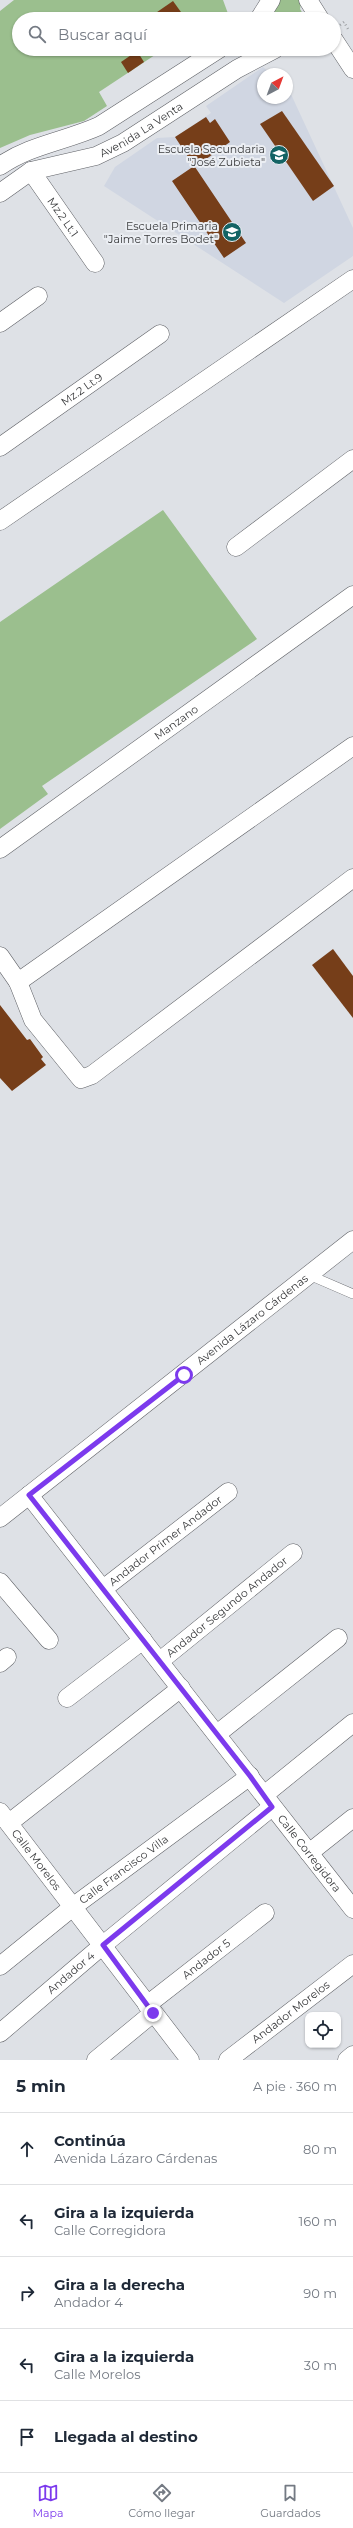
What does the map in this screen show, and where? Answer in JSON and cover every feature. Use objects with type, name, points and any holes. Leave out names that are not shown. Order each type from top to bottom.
[{"type":"street","points":[[264,12],[271,0]]},
{"type":"street","points":[[308,0],[316,12]]},
{"type":"street","points":[[341,53],[353,69]]},
{"type":"street","points":[[0,166],[15,156],[33,148],[82,134],[99,126],[209,56]]},
{"type":"street","name":"Avenida La Venta","points":[[0,193],[31,172],[96,156],[123,143],[237,69],[262,56]]},
{"type":"street","points":[[200,62],[215,83]]},
{"type":"street","name":"Mz.2 Lt.1","points":[[31,172],[95,263]]},
{"type":"street","points":[[0,521],[353,279]]},
{"type":"street","points":[[0,323],[38,296]]},
{"type":"street","name":"Mz.2 Lt.9","points":[[1,443],[160,334]]},
{"type":"street","points":[[236,547],[353,459]]},
{"type":"street","name":"Manzano","points":[[0,849],[353,595]]},
{"type":"street","points":[[18,982],[353,746]]},
{"type":"street","points":[[0,956],[18,982],[33,1020],[81,1079],[92,1074],[177,1012],[353,878]]},
{"type":"street","name":"Avenida Lázaro Cárdenas","points":[[0,1518],[353,1240]]},
{"type":"street","name":"Andador Primer Andador","points":[[103,1589],[228,1492]]},
{"type":"street","name":"Calle Corregidora","points":[[29,1495],[309,1853],[351,1902]]},
{"type":"street","name":"Andador Segundo Andador","points":[[160,1661],[293,1553]]},
{"type":"street","points":[[0,1582],[49,1640]]},
{"type":"street","points":[[217,1734],[338,1638]]},
{"type":"street","points":[[67,1698],[143,1640]]},
{"type":"street","points":[[4,1818],[181,1688]]},
{"type":"street","name":"Andador 4","points":[[0,2033],[268,1801],[353,1723]]},
{"type":"street","name":"Calle Francisco Villa","points":[[0,1966],[74,1906],[250,1776]]},
{"type":"street","name":"Calle Morelos","points":[[4,1818],[74,1906],[150,2009],[190,2060]]},
{"type":"street","points":[[309,1853],[353,1818]]},
{"type":"street","name":"Andador 5","points":[[96,2060],[150,2009],[265,1914]]},
{"type":"street","name":"Andador Morelos","points":[[228,2060],[353,1964]]},
{"type":"street","points":[[347,2060],[353,2055]]},
{"type":"lane","points":[[309,1275],[353,1294]]},
{"type":"shaded area","points":[[257,71],[257,104],[293,104],[293,99],[353,228],[353,256],[284,303],[104,186],[115,167],[157,138],[175,137],[211,113],[206,106]]},
{"type":"green space","points":[[14,0],[223,0],[227,12],[12,12],[12,56],[153,56],[99,92],[107,106],[84,121],[30,135],[0,148],[0,11]]},
{"type":"green space","points":[[279,0],[299,0],[302,12],[274,12]]},
{"type":"green space","points":[[163,510],[257,639],[42,786],[48,794],[0,829],[0,622]]},
{"type":"building","points":[[173,1],[181,12],[157,12]]},
{"type":"building","points":[[130,56],[140,56],[144,62],[128,73],[121,62]]},
{"type":"building","points":[[282,111],[334,186],[313,201],[260,124]]},
{"type":"building","points":[[206,117],[210,123],[215,119],[230,142],[195,167],[246,243],[224,258],[172,181],[194,166],[175,137]]},
{"type":"building","points":[[333,949],[353,976],[353,1018],[312,965]]},
{"type":"building","points":[[0,1005],[27,1040],[30,1039],[43,1057],[41,1059],[46,1065],[12,1091],[0,1078]]},
{"type":"place","name":"Escuela Secundaria \"José Zubieta\"","points":[[279,155]]},
{"type":"place","name":"Escuela Primaria \"Jaime Torres Bodet\"","points":[[232,232]]},
{"type":"route","points":[[153,2013],[103,1945],[272,1807],[250,1776],[29,1495],[184,1375]]}]
